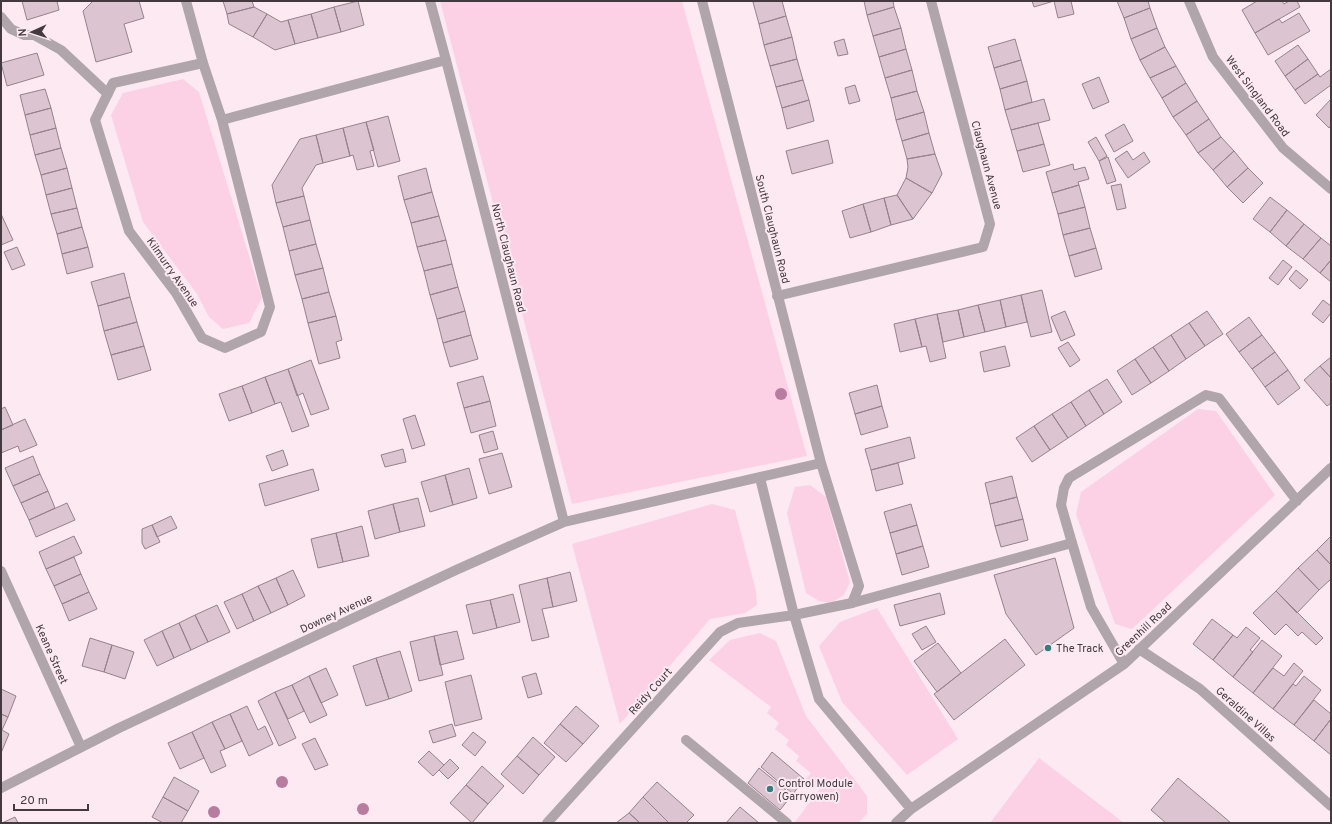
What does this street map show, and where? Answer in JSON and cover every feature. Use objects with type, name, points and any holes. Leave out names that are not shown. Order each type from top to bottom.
[{"type":"street","name":"Kilmurry Avenue","points":[[186,1],[203,63],[222,120],[270,307],[261,332],[225,348],[202,338],[176,293],[129,231],[95,120],[113,83],[203,63]]},
{"type":"street","name":"North Claughaun Road","points":[[430,1],[564,522]]},
{"type":"street","name":"South Claughaun Road","points":[[702,1],[821,463],[859,586],[852,603]]},
{"type":"street","name":"Claughaun Avenue","points":[[777,296],[983,247],[990,224],[931,1]]},
{"type":"street","name":"West Singland Road","points":[[1189,1],[1213,57],[1283,148],[1331,189]]},
{"type":"street","points":[[1,17],[11,29],[24,35],[34,35],[61,50],[108,94]]},
{"type":"street","points":[[222,120],[446,60]]},
{"type":"street","points":[[1124,664],[1091,607],[1072,543],[1061,505],[1064,488],[1069,478],[1206,394],[1219,398],[1297,501]]},
{"type":"street","name":"Downey Avenue","points":[[1,788],[119,728],[456,570],[564,522],[821,463]]},
{"type":"street","name":"Greenhill Road","points":[[896,823],[911,809],[1124,664],[1331,468]]},
{"type":"street","points":[[760,478],[794,615],[819,699],[911,809]]},
{"type":"street","name":"Reidy Court","points":[[547,823],[720,632],[738,623],[794,615],[852,603],[1072,543]]},
{"type":"street","name":"Keane Street","points":[[1,571],[81,748]]},
{"type":"street","name":"Geraldine Villas","points":[[1139,649],[1200,689],[1331,806]]},
{"type":"street","points":[[686,740],[787,823]]},
{"type":"shaded area","points":[[440,1],[682,1],[807,456],[572,504]]},
{"type":"shaded area","points":[[183,79],[199,92],[262,298],[249,323],[223,329],[209,317],[197,294],[143,222],[111,115],[123,93]]},
{"type":"shaded area","points":[[1198,409],[1216,411],[1275,495],[1132,629],[1115,624],[1076,514],[1081,492]]},
{"type":"shaded area","points":[[810,485],[826,497],[850,582],[844,595],[831,603],[819,601],[806,593],[787,513],[795,487]]},
{"type":"shaded area","points":[[712,504],[735,510],[756,591],[757,605],[745,613],[710,619],[620,724],[572,544]]},
{"type":"shaded area","points":[[877,608],[958,739],[907,775],[842,702],[819,646],[840,622]]},
{"type":"shaded area","points":[[760,633],[776,641],[806,716],[867,796],[867,814],[858,823],[794,823],[820,789],[806,779],[811,773],[796,761],[799,756],[786,745],[789,740],[775,729],[779,723],[767,713],[771,707],[709,660],[730,640]]},
{"type":"shaded area","points":[[1039,758],[1124,823],[990,823]]},
{"type":"building","points":[[22,1],[57,1],[59,10],[27,20]]},
{"type":"building","points":[[93,1],[139,1],[144,18],[124,24],[132,52],[96,62],[83,11]]},
{"type":"building","points":[[223,1],[252,1],[254,7],[227,14]]},
{"type":"building","points":[[358,1],[364,25],[341,32],[334,7]]},
{"type":"building","points":[[782,1],[786,16],[759,24],[753,2]]},
{"type":"building","points":[[864,1],[893,1],[894,7],[867,15]]},
{"type":"building","points":[[1032,1],[1054,1],[1034,7]]},
{"type":"building","points":[[1054,1],[1071,1],[1074,14],[1058,18]]},
{"type":"building","points":[[1117,1],[1148,1],[1150,8],[1124,18]]},
{"type":"building","points":[[1257,1],[1282,1],[1284,4],[1289,1],[1297,1],[1300,7],[1255,33],[1242,10]]},
{"type":"building","points":[[254,7],[267,14],[253,37],[229,24],[227,14]]},
{"type":"building","points":[[334,7],[341,32],[318,38],[311,14]]},
{"type":"building","points":[[894,7],[901,28],[873,36],[867,15]]},
{"type":"building","points":[[1150,8],[1157,28],[1131,39],[1124,18]]},
{"type":"building","points":[[1299,13],[1310,31],[1268,55],[1255,33],[1279,19],[1282,23]]},
{"type":"building","points":[[267,14],[281,22],[288,20],[295,44],[275,50],[253,37]]},
{"type":"building","points":[[311,14],[318,38],[295,44],[288,20]]},
{"type":"building","points":[[786,16],[792,37],[764,45],[759,24]]},
{"type":"building","points":[[901,28],[906,49],[879,57],[873,36]]},
{"type":"building","points":[[1157,28],[1165,47],[1140,60],[1131,39]]},
{"type":"building","points":[[792,37],[797,59],[770,66],[764,45]]},
{"type":"building","points":[[844,39],[848,54],[838,56],[834,42]]},
{"type":"building","points":[[1015,39],[1021,60],[994,68],[988,47]]},
{"type":"building","points":[[1298,45],[1308,59],[1285,76],[1275,61]]},
{"type":"building","points":[[1165,47],[1176,66],[1150,78],[1140,60]]},
{"type":"building","points":[[906,49],[912,70],[885,78],[879,57]]},
{"type":"building","points":[[37,53],[44,75],[7,86],[1,63]]},
{"type":"building","points":[[797,59],[803,80],[776,87],[770,66]]},
{"type":"building","points":[[1308,59],[1318,74],[1295,90],[1285,76]]},
{"type":"building","points":[[1021,60],[1027,81],[1000,89],[994,68]]},
{"type":"building","points":[[1176,66],[1186,83],[1162,98],[1150,78]]},
{"type":"building","points":[[1331,69],[1331,85],[1305,104],[1295,90],[1318,74],[1320,77]]},
{"type":"building","points":[[912,70],[917,91],[891,98],[885,78]]},
{"type":"building","points":[[1099,77],[1109,102],[1093,109],[1082,84]]},
{"type":"building","points":[[803,80],[809,100],[782,108],[776,87]]},
{"type":"building","points":[[1027,81],[1032,102],[1005,110],[1000,89]]},
{"type":"building","points":[[1186,83],[1197,101],[1173,117],[1162,98]]},
{"type":"building","points":[[855,85],[860,101],[849,104],[845,88]]},
{"type":"building","points":[[45,89],[51,108],[25,115],[20,95]]},
{"type":"building","points":[[917,91],[924,112],[896,120],[891,98]]},
{"type":"building","points":[[1044,99],[1050,120],[1011,130],[1005,110]]},
{"type":"building","points":[[1331,99],[1331,125],[1329,128],[1316,115]]},
{"type":"building","points":[[809,100],[814,121],[787,129],[782,108]]},
{"type":"building","points":[[1197,101],[1209,119],[1186,135],[1173,117]]},
{"type":"building","points":[[51,108],[56,128],[30,135],[25,115]]},
{"type":"building","points":[[924,112],[929,133],[902,141],[896,120]]},
{"type":"building","points":[[388,116],[400,161],[378,167],[366,122]]},
{"type":"building","points":[[1209,119],[1221,137],[1198,153],[1186,135]]},
{"type":"building","points":[[366,122],[374,150],[370,151],[374,166],[357,170],[353,155],[350,156],[343,128]]},
{"type":"building","points":[[1038,123],[1044,144],[1017,151],[1011,130]]},
{"type":"building","points":[[1124,124],[1133,141],[1114,152],[1105,135]]},
{"type":"building","points":[[56,128],[61,148],[35,155],[30,135]]},
{"type":"building","points":[[343,128],[350,156],[323,163],[316,135]]},
{"type":"building","points":[[929,133],[935,154],[907,159],[902,141]]},
{"type":"building","points":[[316,135],[323,163],[316,165],[302,188],[304,196],[276,203],[272,185],[300,139]]},
{"type":"building","points":[[1096,137],[1107,156],[1099,161],[1088,142]]},
{"type":"building","points":[[1221,137],[1234,151],[1213,170],[1198,153]]},
{"type":"building","points":[[828,140],[833,163],[792,174],[786,151]]},
{"type":"building","points":[[1044,144],[1050,165],[1023,172],[1017,151]]},
{"type":"building","points":[[61,148],[67,168],[41,175],[35,155]]},
{"type":"building","points":[[1127,151],[1133,160],[1144,152],[1150,162],[1128,178],[1115,159]]},
{"type":"building","points":[[1234,151],[1248,168],[1227,187],[1213,170]]},
{"type":"building","points":[[935,154],[942,174],[932,193],[906,178],[908,167],[907,159]]},
{"type":"building","points":[[1108,157],[1116,181],[1107,184],[1099,161]]},
{"type":"building","points":[[1073,164],[1074,170],[1085,167],[1089,179],[1078,182],[1079,185],[1052,193],[1046,172]]},
{"type":"building","points":[[67,168],[72,188],[46,195],[41,175]]},
{"type":"building","points":[[426,168],[432,192],[404,200],[398,176]]},
{"type":"building","points":[[1248,168],[1263,183],[1243,203],[1227,187]]},
{"type":"building","points":[[906,178],[932,193],[913,219],[897,195]]},
{"type":"building","points":[[1121,184],[1126,208],[1117,210],[1111,186]]},
{"type":"building","points":[[1079,185],[1085,207],[1058,214],[1052,193]]},
{"type":"building","points":[[72,188],[77,208],[51,214],[46,195]]},
{"type":"building","points":[[432,192],[439,216],[411,223],[404,200]]},
{"type":"building","points":[[897,195],[913,219],[891,225],[884,198]]},
{"type":"building","points":[[304,196],[310,220],[283,227],[276,203]]},
{"type":"building","points":[[1270,197],[1287,210],[1270,232],[1253,219]]},
{"type":"building","points":[[884,198],[891,225],[871,232],[863,204]]},
{"type":"building","points":[[863,204],[871,232],[850,238],[842,211]]},
{"type":"building","points":[[1085,207],[1090,228],[1063,235],[1058,214]]},
{"type":"building","points":[[77,208],[82,227],[57,234],[51,214]]},
{"type":"building","points":[[1287,210],[1304,224],[1286,246],[1270,232]]},
{"type":"building","points":[[1,214],[13,240],[1,245]]},
{"type":"building","points":[[439,216],[446,240],[417,247],[411,223]]},
{"type":"building","points":[[310,220],[316,244],[289,251],[283,227]]},
{"type":"building","points":[[1304,224],[1321,238],[1303,259],[1286,246]]},
{"type":"building","points":[[82,227],[88,247],[62,254],[57,234]]},
{"type":"building","points":[[1090,228],[1096,248],[1069,256],[1063,235]]},
{"type":"building","points":[[1321,238],[1331,246],[1331,260],[1320,273],[1303,259]]},
{"type":"building","points":[[446,240],[452,264],[424,271],[417,247]]},
{"type":"building","points":[[316,244],[323,268],[295,275],[289,251]]},
{"type":"building","points":[[17,247],[25,265],[12,270],[4,252]]},
{"type":"building","points":[[88,247],[93,267],[67,274],[62,254]]},
{"type":"building","points":[[1096,248],[1102,269],[1075,277],[1069,256]]},
{"type":"building","points":[[1283,260],[1292,267],[1278,285],[1269,278]]},
{"type":"building","points":[[1331,260],[1331,282],[1320,273]]},
{"type":"building","points":[[452,264],[458,287],[430,295],[424,271]]},
{"type":"building","points":[[323,268],[329,292],[302,299],[295,275]]},
{"type":"building","points":[[1296,270],[1308,280],[1300,289],[1289,279]]},
{"type":"building","points":[[124,273],[130,297],[98,306],[91,282]]},
{"type":"building","points":[[458,287],[465,311],[437,319],[430,295]]},
{"type":"building","points":[[1042,290],[1052,332],[1031,337],[1021,295]]},
{"type":"building","points":[[329,292],[336,316],[308,323],[302,299]]},
{"type":"building","points":[[1021,295],[1027,322],[1006,327],[1000,300]]},
{"type":"building","points":[[130,297],[137,322],[104,331],[98,306]]},
{"type":"building","points":[[1000,300],[1006,327],[985,332],[978,305]]},
{"type":"building","points":[[1323,300],[1331,306],[1331,313],[1323,323],[1312,314]]},
{"type":"building","points":[[978,305],[985,332],[964,337],[958,310]]},
{"type":"building","points":[[958,310],[964,337],[943,342],[937,314]]},
{"type":"building","points":[[465,311],[471,335],[443,343],[437,319]]},
{"type":"building","points":[[1065,311],[1075,335],[1061,341],[1051,317]]},
{"type":"building","points":[[1207,311],[1223,334],[1205,346],[1189,323]]},
{"type":"building","points":[[937,314],[946,358],[930,362],[926,346],[922,347],[915,319]]},
{"type":"building","points":[[336,316],[342,340],[336,342],[340,358],[319,364],[308,323]]},
{"type":"building","points":[[1249,317],[1262,335],[1239,352],[1226,334]]},
{"type":"building","points":[[915,319],[922,347],[900,352],[894,324]]},
{"type":"building","points":[[137,322],[144,346],[111,355],[104,331]]},
{"type":"building","points":[[1189,323],[1205,346],[1186,359],[1171,335]]},
{"type":"building","points":[[471,335],[478,359],[450,367],[443,343]]},
{"type":"building","points":[[1171,335],[1186,359],[1169,371],[1153,347]]},
{"type":"building","points":[[1262,335],[1275,352],[1252,369],[1239,352]]},
{"type":"building","points":[[1068,342],[1080,360],[1070,367],[1058,348]]},
{"type":"building","points":[[144,346],[151,370],[118,380],[111,355]]},
{"type":"building","points":[[1005,346],[1010,366],[984,372],[980,352]]},
{"type":"building","points":[[1153,347],[1169,371],[1151,383],[1135,359]]},
{"type":"building","points":[[1275,352],[1288,370],[1265,387],[1252,369]]},
{"type":"building","points":[[1331,357],[1331,378],[1320,366]]},
{"type":"building","points":[[1135,359],[1151,383],[1132,395],[1117,371]]},
{"type":"building","points":[[311,360],[329,409],[311,415],[303,393],[297,396],[288,369]]},
{"type":"building","points":[[1320,366],[1331,378],[1331,403],[1327,406],[1304,380]]},
{"type":"building","points":[[288,369],[309,426],[292,432],[281,402],[275,404],[265,377]]},
{"type":"building","points":[[1288,370],[1300,388],[1278,405],[1265,387]]},
{"type":"building","points":[[483,376],[490,401],[464,408],[457,383]]},
{"type":"building","points":[[265,377],[275,404],[252,413],[242,386]]},
{"type":"building","points":[[1107,379],[1122,402],[1104,414],[1089,390]]},
{"type":"building","points":[[877,385],[882,406],[855,414],[849,393]]},
{"type":"building","points":[[242,386],[252,413],[229,421],[219,394]]},
{"type":"building","points":[[1089,390],[1104,414],[1086,426],[1071,402]]},
{"type":"building","points":[[490,401],[496,426],[471,433],[464,408]]},
{"type":"building","points":[[1071,402],[1086,426],[1068,438],[1052,414]]},
{"type":"building","points":[[882,406],[888,427],[861,435],[855,414]]},
{"type":"building","points":[[5,407],[13,425],[1,430],[1,409]]},
{"type":"building","points":[[1052,414],[1068,438],[1050,450],[1034,426]]},
{"type":"building","points":[[415,415],[425,445],[412,449],[403,419]]},
{"type":"building","points":[[25,419],[37,445],[20,452],[18,446],[1,453],[1,430]]},
{"type":"building","points":[[1034,426],[1050,450],[1032,462],[1016,438]]},
{"type":"building","points":[[493,431],[498,449],[484,453],[479,435]]},
{"type":"building","points":[[910,437],[915,458],[871,470],[865,449]]},
{"type":"building","points":[[403,449],[406,462],[385,467],[381,455]]},
{"type":"building","points":[[283,450],[288,465],[272,471],[266,456]]},
{"type":"building","points":[[502,453],[512,487],[489,494],[479,459]]},
{"type":"building","points":[[33,456],[40,474],[13,486],[5,468]]},
{"type":"building","points":[[898,463],[903,484],[876,491],[871,470]]},
{"type":"building","points":[[469,468],[477,498],[453,505],[445,475]]},
{"type":"building","points":[[313,469],[319,490],[265,506],[259,484]]},
{"type":"building","points":[[40,474],[48,491],[21,503],[13,486]]},
{"type":"building","points":[[445,475],[453,505],[430,512],[421,482]]},
{"type":"building","points":[[1012,476],[1017,497],[990,504],[985,483]]},
{"type":"building","points":[[48,491],[55,508],[29,520],[21,503]]},
{"type":"building","points":[[1017,497],[1023,519],[995,526],[990,504]]},
{"type":"building","points":[[418,498],[425,526],[400,532],[393,504]]},
{"type":"building","points":[[67,503],[75,520],[36,537],[29,520]]},
{"type":"building","points":[[393,504],[400,532],[375,539],[368,511]]},
{"type":"building","points":[[911,504],[917,525],[890,533],[884,512]]},
{"type":"building","points":[[171,516],[177,528],[157,537],[152,525]]},
{"type":"building","points":[[1023,519],[1028,540],[1001,547],[995,526]]},
{"type":"building","points":[[152,525],[160,542],[145,549],[142,543],[142,529]]},
{"type":"building","points":[[917,525],[923,546],[896,554],[890,533]]},
{"type":"building","points":[[362,526],[369,556],[343,562],[336,533]]},
{"type":"building","points":[[336,533],[343,562],[318,568],[311,539]]},
{"type":"building","points":[[74,536],[82,553],[46,569],[39,552]]},
{"type":"building","points":[[1331,536],[1331,565],[1317,550]]},
{"type":"building","points":[[923,546],[929,567],[902,575],[896,554]]},
{"type":"building","points":[[1317,550],[1331,565],[1331,579],[1319,590],[1298,568]]},
{"type":"building","points":[[74,557],[81,574],[54,586],[46,569]]},
{"type":"building","points":[[1055,558],[1074,628],[1036,655],[1006,614],[994,575]]},
{"type":"building","points":[[1298,568],[1319,590],[1297,613],[1276,591]]},
{"type":"building","points":[[293,570],[305,596],[288,605],[276,578]]},
{"type":"building","points":[[570,572],[577,601],[553,607],[547,578]]},
{"type":"building","points":[[81,574],[89,592],[62,604],[54,586]]},
{"type":"building","points":[[276,578],[288,605],[271,613],[258,586]]},
{"type":"building","points":[[547,578],[553,607],[542,609],[549,637],[532,641],[519,585]]},
{"type":"building","points":[[258,586],[271,613],[254,621],[242,594]]},
{"type":"building","points":[[1276,591],[1323,638],[1316,645],[1302,632],[1298,636],[1286,624],[1275,635],[1253,613]]},
{"type":"building","points":[[89,592],[97,609],[69,621],[62,604]]},
{"type":"building","points":[[940,593],[945,614],[900,626],[894,605]]},
{"type":"building","points":[[242,594],[254,621],[237,629],[224,602]]},
{"type":"building","points":[[513,594],[520,622],[497,628],[490,600]]},
{"type":"building","points":[[490,600],[497,628],[473,634],[466,605]]},
{"type":"building","points":[[217,605],[230,632],[208,642],[195,615]]},
{"type":"building","points":[[195,615],[208,642],[191,650],[179,623]]},
{"type":"building","points":[[1212,619],[1233,635],[1213,660],[1193,644]]},
{"type":"building","points":[[179,623],[191,650],[174,658],[162,631]]},
{"type":"building","points":[[926,626],[936,642],[922,650],[912,634]]},
{"type":"building","points":[[1246,627],[1260,638],[1250,650],[1253,652],[1233,677],[1213,660],[1233,635],[1237,638]]},
{"type":"building","points":[[162,631],[174,658],[157,666],[144,640]]},
{"type":"building","points":[[457,631],[464,659],[440,665],[434,636]]},
{"type":"building","points":[[434,636],[443,675],[419,681],[410,642]]},
{"type":"building","points":[[90,638],[112,645],[104,672],[82,666]]},
{"type":"building","points":[[1005,639],[1025,665],[954,720],[934,694]]},
{"type":"building","points":[[1262,640],[1282,656],[1253,693],[1233,677]]},
{"type":"building","points":[[938,643],[961,673],[937,692],[914,661]]},
{"type":"building","points":[[112,645],[134,652],[125,679],[104,672]]},
{"type":"building","points":[[400,651],[412,691],[389,699],[376,658]]},
{"type":"building","points":[[376,658],[389,699],[366,706],[353,666]]},
{"type":"building","points":[[1294,663],[1303,671],[1273,709],[1253,693],[1273,668],[1284,676]]},
{"type":"building","points":[[326,668],[338,695],[321,703],[309,676]]},
{"type":"building","points":[[536,673],[542,694],[528,698],[522,677]]},
{"type":"building","points":[[471,675],[482,719],[455,726],[445,682]]},
{"type":"building","points":[[309,676],[327,715],[310,723],[292,685]]},
{"type":"building","points":[[1304,676],[1321,690],[1294,725],[1273,709],[1293,684],[1296,686]]},
{"type":"building","points":[[292,685],[304,711],[288,719],[275,692]]},
{"type":"building","points":[[1,689],[16,696],[8,717],[1,714]]},
{"type":"building","points":[[275,692],[296,738],[279,746],[258,701]]},
{"type":"building","points":[[1314,700],[1331,714],[1331,719],[1314,741],[1294,725]]},
{"type":"building","points":[[247,706],[258,730],[265,726],[273,744],[249,756],[230,714]]},
{"type":"building","points":[[576,706],[599,726],[583,744],[560,724]]},
{"type":"building","points":[[1,714],[8,717],[2,730],[9,734],[1,753]]},
{"type":"building","points":[[230,714],[242,741],[225,749],[212,722]]},
{"type":"building","points":[[1331,719],[1331,755],[1314,741]]},
{"type":"building","points":[[212,722],[225,749],[220,751],[226,766],[211,773],[192,732]]},
{"type":"building","points":[[452,724],[456,736],[433,743],[429,731]]},
{"type":"building","points":[[560,724],[583,744],[566,762],[544,743]]},
{"type":"building","points":[[192,732],[204,758],[180,769],[168,743]]},
{"type":"building","points":[[473,732],[486,742],[475,756],[462,745]]},
{"type":"building","points":[[533,737],[555,757],[539,775],[517,756]]},
{"type":"building","points":[[315,738],[328,765],[315,770],[302,744]]},
{"type":"building","points":[[429,751],[444,765],[433,776],[418,762]]},
{"type":"building","points":[[772,752],[804,779],[793,794],[761,767]]},
{"type":"building","points":[[517,756],[539,775],[523,794],[501,774]]},
{"type":"building","points":[[450,759],[459,768],[448,779],[439,770]]},
{"type":"building","points":[[482,766],[504,786],[488,804],[466,785]]},
{"type":"building","name":"Control Module (Garryowen)","points":[[759,768],[792,795],[780,810],[748,783]]},
{"type":"building","points":[[174,777],[199,791],[188,811],[163,797]]},
{"type":"building","points":[[1178,778],[1231,823],[1166,823],[1151,810]]},
{"type":"building","points":[[657,782],[694,815],[686,823],[669,823],[643,797]]},
{"type":"building","points":[[466,785],[488,804],[472,823],[450,803]]},
{"type":"building","points":[[163,797],[188,811],[181,823],[163,823],[152,817]]},
{"type":"building","points":[[643,797],[669,823],[640,823],[629,813]]},
{"type":"building","points":[[740,807],[759,823],[726,823]]},
{"type":"building","points":[[629,813],[640,823],[616,823]]},
{"type":"building","points":[[15,817],[18,823],[2,823]]},
{"type":"place","name":"The Track","points":[[1048,648]]},
{"type":"place","name":"Control Module (Garryowen)","points":[[770,789]]}]
